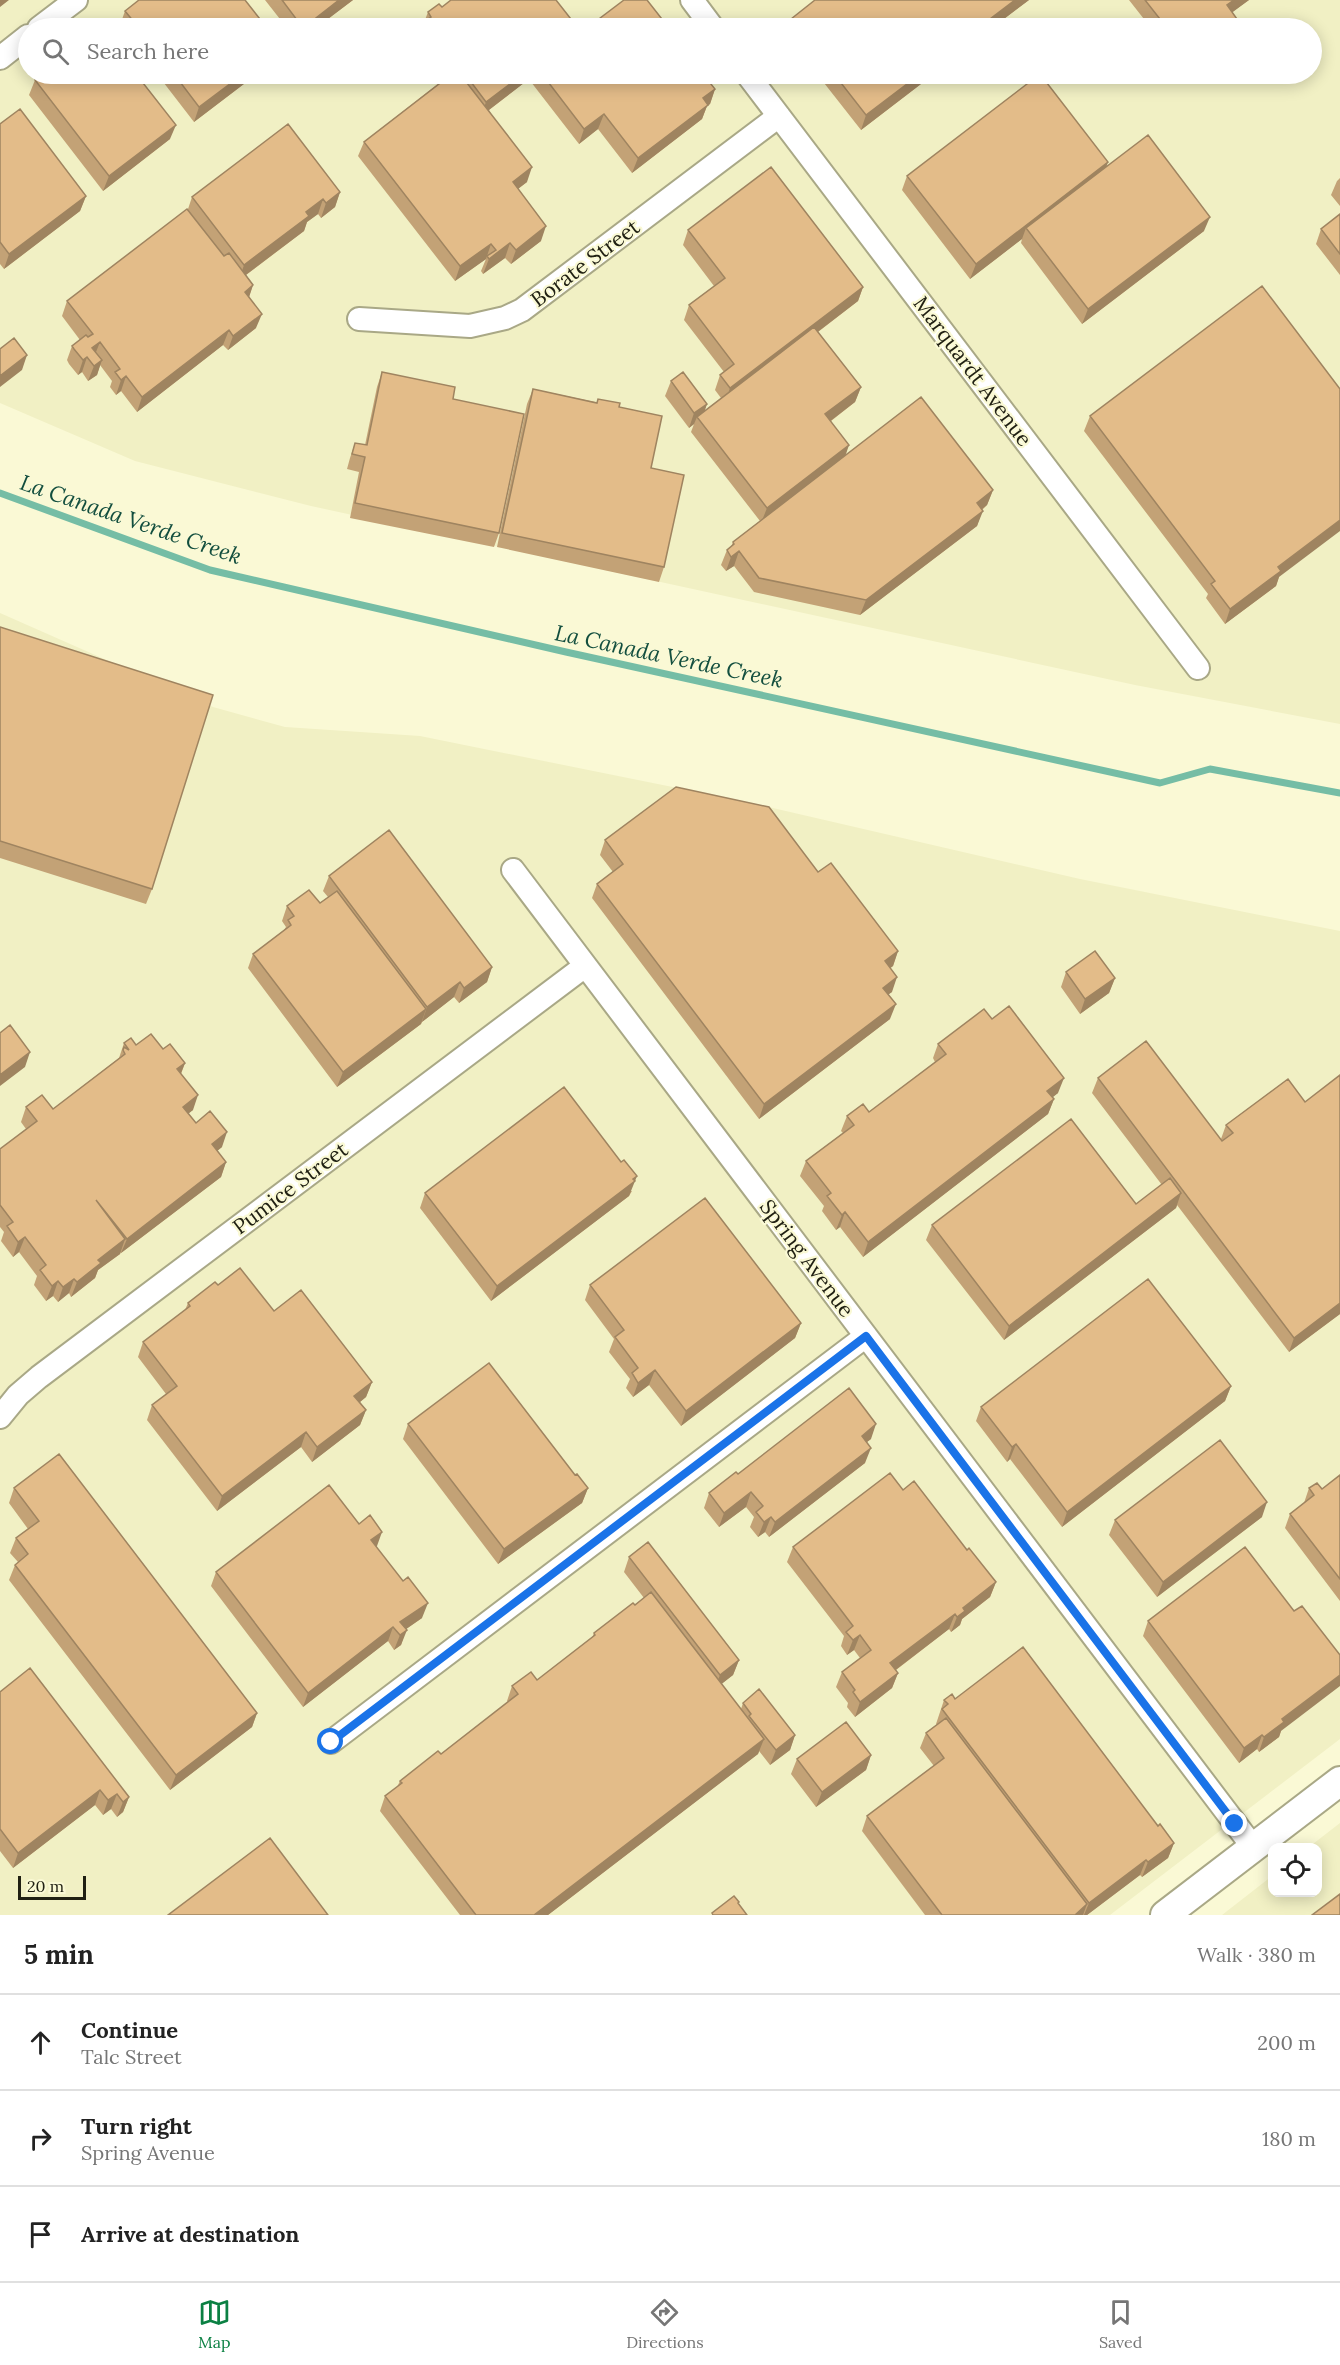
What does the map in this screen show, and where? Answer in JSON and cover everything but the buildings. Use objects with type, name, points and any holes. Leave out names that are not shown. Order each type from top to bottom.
[{"type":"street","points":[[52,18],[76,0]]},
{"type":"street","points":[[692,0],[706,18]]},
{"type":"street","points":[[0,58],[18,44]]},
{"type":"street","name":"Marquardt Avenue","points":[[755,84],[1198,669]]},
{"type":"street","name":"Borate Street","points":[[359,319],[470,326],[505,318],[522,309],[779,116]]},
{"type":"street","name":"Spring Avenue","points":[[513,870],[1253,1847]]},
{"type":"street","name":"Pumice Street","points":[[0,1417],[18,1395],[39,1377],[585,966]]},
{"type":"street","points":[[331,1742],[866,1336]]},
{"type":"street","points":[[1165,1915],[1340,1781]]},
{"type":"shaded area","points":[[0,0],[1340,0],[1340,724],[1135,685],[311,506],[135,461],[0,403]]},
{"type":"shaded area","points":[[0,613],[213,707],[285,727],[420,736],[742,801],[1080,879],[1340,931],[1340,1739],[1110,1915],[0,1915]]},
{"type":"shaded area","points":[[1340,1823],[1340,1915],[1222,1915],[1268,1879],[1268,1897],[1322,1897],[1322,1843],[1314,1843]]},
{"type":"waterway","name":"La Canada Verde Creek","points":[[0,493],[210,570],[566,652],[1160,783],[1210,769],[1340,793]]},
{"type":"route","points":[[331,1742],[866,1336],[1235,1824]]}]
